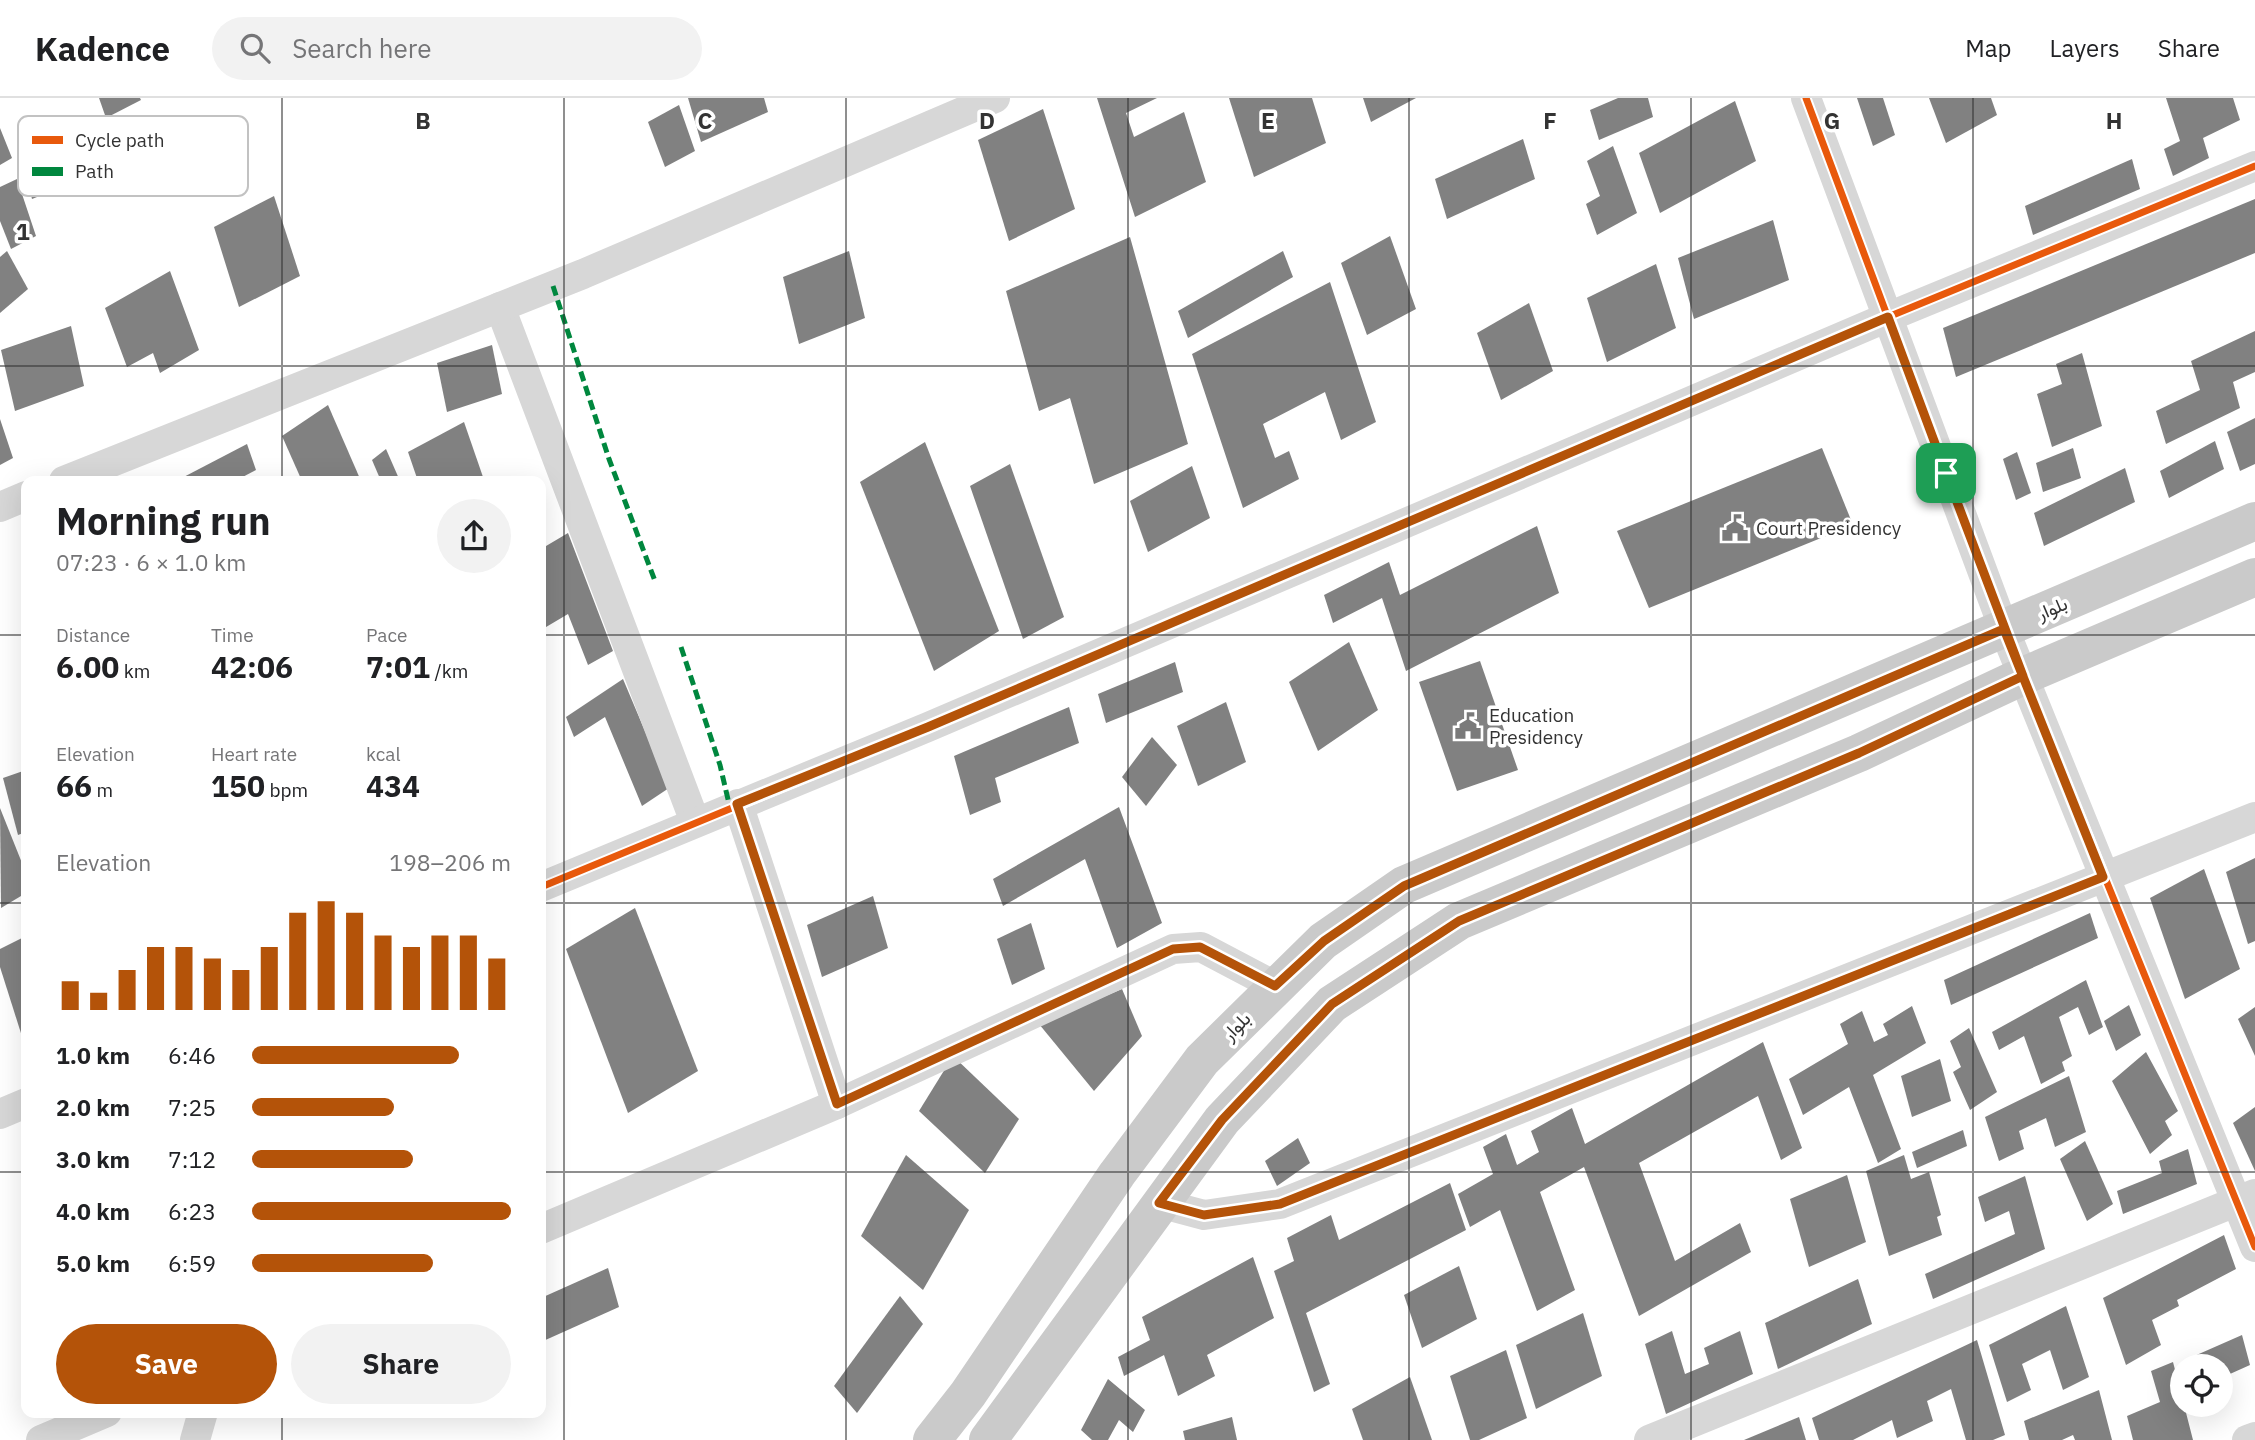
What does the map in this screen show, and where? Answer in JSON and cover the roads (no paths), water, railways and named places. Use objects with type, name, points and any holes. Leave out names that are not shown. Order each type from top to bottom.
[{"type":"main road","name":"بلوار","points":[[932,1440],[968,1394],[1117,1174],[1202,1060],[1324,941],[1404,886],[2255,521]]},
{"type":"main road","points":[[968,1394],[996,1430],[1222,1120],[1332,1004],[1459,921],[1859,753],[2023,676],[2255,577]]},
{"type":"street","points":[[77,476],[500,307],[995,98]]},
{"type":"street","points":[[1806,98],[2004,629],[2103,877],[2247,1197],[2255,1247]]},
{"type":"street","points":[[546,885],[928,727],[1888,317],[2255,166]]},
{"type":"street","points":[[500,307],[695,822]]},
{"type":"street","points":[[0,507],[21,498]]},
{"type":"street","points":[[737,804],[837,1104]]},
{"type":"street","points":[[1159,1203],[1204,1215],[1280,1204],[2255,817]]},
{"type":"street","points":[[546,1227],[837,1104],[1173,949],[1200,947],[1275,986]]},
{"type":"street","points":[[0,1114],[21,1104]]},
{"type":"street","points":[[1649,1440],[2247,1197]]},
{"type":"street","points":[[41,1440],[93,1418]]},
{"type":"street","points":[[195,1440],[201,1418]]},
{"type":"street","points":[[2247,1440],[2255,1437]]},
{"type":"place","name":"Court Presidency","points":[[1735,528]]},
{"type":"place","name":"Education Presidency","points":[[1468,726]]}]
